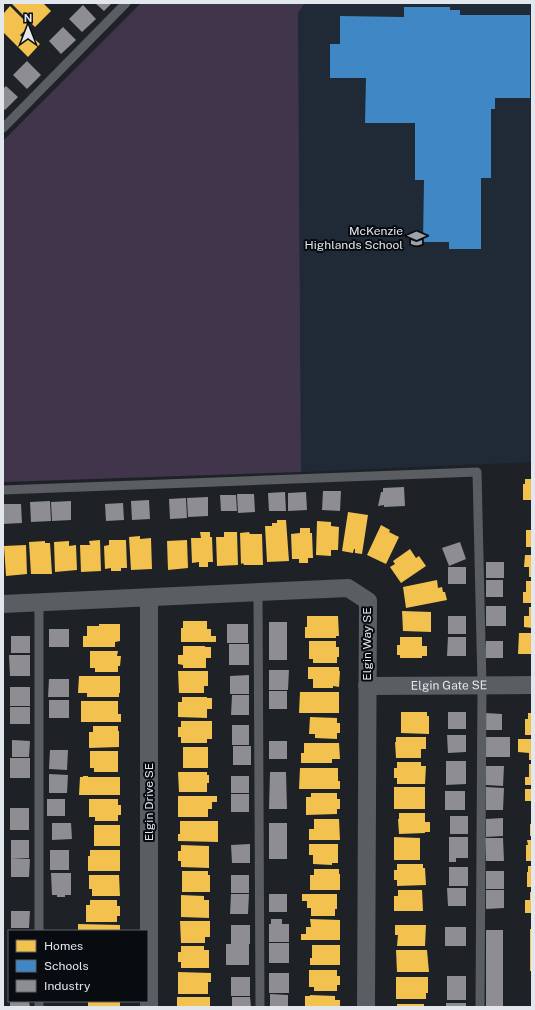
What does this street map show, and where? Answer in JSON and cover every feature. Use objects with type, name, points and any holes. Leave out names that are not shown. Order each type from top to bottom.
[{"type":"street","name":"Elgin Way SE","points":[[3,604],[348,588],[368,601],[366,1007]]},
{"type":"street","name":"Elgin Drive SE","points":[[148,598],[149,1007]]},
{"type":"street","name":"Elgin Gate SE","points":[[367,686],[532,685]]},
{"type":"lane","points":[[3,128],[126,3]]},
{"type":"lane","points":[[3,490],[477,472],[482,685],[480,1007]]},
{"type":"lane","points":[[258,593],[260,1007]]},
{"type":"lane","points":[[39,603],[39,930]]},
{"type":"shaded area","points":[[141,3],[305,3],[298,13],[301,472],[3,482],[3,141]]},
{"type":"shaded area","name":"McKenzie Highlands School","points":[[305,3],[532,3],[532,462],[301,472],[298,13]]},
{"type":"building: Homes","points":[[11,3],[43,3],[51,11],[35,27]]},
{"type":"building: Homes","points":[[10,6],[30,26],[20,35],[22,37],[27,32],[40,44],[28,57],[3,32],[3,11],[4,13]]},
{"type":"building: Homes","points":[[525,479],[532,479],[532,500],[523,500],[523,484],[525,484]]},
{"type":"building: Homes","points":[[348,512],[368,515],[362,554],[355,553],[355,549],[353,553],[342,551]]},
{"type":"building: Homes","points":[[277,520],[286,520],[289,561],[267,562],[265,526],[272,526],[272,523],[277,523]]},
{"type":"building: Homes","points":[[317,521],[331,522],[331,526],[339,527],[338,550],[331,550],[331,556],[316,555]]},
{"type":"building: Homes","points":[[381,525],[390,530],[389,532],[399,537],[386,564],[367,555]]},
{"type":"building: Homes","points":[[300,528],[310,528],[310,533],[312,533],[313,558],[308,558],[308,563],[299,563],[299,559],[292,559],[291,534],[300,533]]},
{"type":"building: Homes","points":[[526,530],[532,530],[532,547],[526,547]]},
{"type":"building: Homes","points":[[200,532],[210,532],[210,537],[212,537],[213,562],[208,562],[208,567],[199,567],[199,562],[192,563],[191,538],[201,538]]},
{"type":"building: Homes","points":[[224,532],[237,532],[238,565],[217,566],[216,537],[224,537]]},
{"type":"building: Homes","points":[[249,532],[250,534],[262,534],[263,565],[241,564],[240,533]]},
{"type":"building: Homes","points":[[140,536],[140,539],[151,538],[152,569],[131,570],[129,537]]},
{"type":"building: Homes","points":[[100,540],[101,571],[81,572],[80,545],[90,545],[89,541]]},
{"type":"building: Homes","points":[[109,540],[126,540],[127,568],[121,568],[121,571],[111,571],[111,568],[105,569],[104,546],[109,545]]},
{"type":"building: Homes","points":[[187,540],[188,568],[168,570],[167,541]]},
{"type":"building: Homes","points":[[45,541],[45,543],[50,543],[52,574],[31,574],[29,542]]},
{"type":"building: Homes","points":[[69,541],[69,546],[76,545],[77,570],[55,572],[54,542]]},
{"type":"building: Homes","points":[[26,545],[27,574],[6,576],[4,546]]},
{"type":"building: Homes","points":[[410,549],[416,558],[419,556],[426,566],[401,583],[390,567],[395,564],[393,561]]},
{"type":"building: Homes","points":[[525,555],[532,555],[532,577],[529,577],[529,567],[524,567]]},
{"type":"building: Homes","points":[[437,580],[438,588],[442,587],[447,600],[406,608],[403,587]]},
{"type":"building: Homes","points":[[526,581],[532,581],[532,603],[523,603],[523,592],[526,592]]},
{"type":"building: Homes","points":[[529,607],[532,607],[532,628],[524,627],[524,616],[529,616]]},
{"type":"building: Homes","points":[[402,611],[431,612],[431,632],[403,631]]},
{"type":"building: Homes","points":[[307,616],[338,616],[339,636],[336,636],[336,638],[305,638]]},
{"type":"building: Homes","points":[[183,621],[207,621],[207,629],[211,629],[211,636],[216,636],[216,642],[181,642],[181,628],[183,628]]},
{"type":"building: Homes","points":[[99,624],[120,624],[120,641],[115,642],[115,647],[83,647],[83,636],[87,636],[87,626],[99,626]]},
{"type":"building: Homes","points":[[519,633],[532,633],[532,654],[518,654]]},
{"type":"building: Homes","points":[[400,637],[422,637],[422,646],[427,646],[427,656],[422,656],[422,658],[400,658],[400,655],[397,655],[397,645],[400,645]]},
{"type":"building: Homes","points":[[309,641],[336,641],[336,647],[339,647],[339,657],[337,657],[337,663],[313,663],[313,659],[309,659]]},
{"type":"building: Homes","points":[[183,646],[211,647],[211,658],[206,658],[206,668],[183,668],[183,665],[178,664],[178,655],[183,655]]},
{"type":"building: Homes","points":[[90,651],[118,651],[117,656],[121,656],[118,672],[95,672],[95,668],[90,668]]},
{"type":"building: Homes","points":[[308,667],[339,667],[339,687],[333,686],[333,688],[313,688],[313,679],[308,679]]},
{"type":"building: Homes","points":[[178,671],[208,671],[208,686],[204,686],[204,693],[179,693]]},
{"type":"building: Homes","points":[[79,676],[120,676],[119,697],[87,697],[87,693],[78,693]]},
{"type":"building: Homes","points":[[300,692],[339,692],[339,713],[299,713]]},
{"type":"building: Homes","points":[[182,697],[212,698],[212,709],[207,709],[207,718],[178,717],[178,702],[182,702]]},
{"type":"building: Homes","points":[[81,701],[118,701],[118,714],[121,714],[121,722],[81,722]]},
{"type":"building: Homes","points":[[401,712],[427,712],[427,716],[429,716],[429,734],[401,733]]},
{"type":"building: Homes","points":[[528,713],[532,713],[532,735],[525,735],[525,719],[528,719]]},
{"type":"building: Homes","points":[[310,717],[337,718],[337,723],[340,723],[340,733],[337,733],[337,739],[315,738],[315,734],[309,734]]},
{"type":"building: Homes","points":[[181,721],[212,721],[212,739],[207,739],[207,743],[181,743],[181,737],[178,737],[178,727],[181,727]]},
{"type":"building: Homes","points":[[93,726],[118,726],[119,747],[89,748],[89,732],[93,732]]},
{"type":"building: Homes","points":[[396,737],[426,737],[426,749],[421,749],[421,758],[396,758]]},
{"type":"building: Homes","points":[[518,739],[532,739],[532,760],[529,760],[529,753],[518,752]]},
{"type":"building: Homes","points":[[304,743],[339,743],[340,759],[332,759],[332,763],[301,763],[301,753],[304,753]]},
{"type":"building: Homes","points":[[183,747],[208,747],[208,768],[183,768]]},
{"type":"building: Homes","points":[[90,751],[118,751],[118,772],[94,772],[94,768],[90,768]]},
{"type":"building: Homes","points":[[397,762],[421,762],[421,766],[426,766],[425,784],[397,784],[397,778],[394,778],[394,768],[397,768]]},
{"type":"building: Homes","points":[[529,764],[532,764],[532,785],[525,785],[525,777],[529,777]]},
{"type":"building: Homes","points":[[300,768],[338,768],[338,781],[340,781],[340,789],[299,789]]},
{"type":"building: Homes","points":[[178,772],[207,772],[207,775],[209,775],[209,783],[207,783],[207,792],[179,792]]},
{"type":"building: Homes","points":[[80,777],[120,777],[120,795],[79,795]]},
{"type":"building: Homes","points":[[394,787],[425,787],[425,809],[394,809]]},
{"type":"building: Homes","points":[[525,789],[532,789],[532,801],[525,801]]},
{"type":"building: Homes","points":[[311,793],[337,793],[337,799],[340,799],[340,809],[337,809],[337,814],[306,815],[306,797],[311,797]]},
{"type":"building: Homes","points":[[178,796],[217,796],[217,802],[212,802],[212,809],[208,809],[208,817],[178,817]]},
{"type":"building: Homes","points":[[89,799],[118,799],[118,805],[121,805],[121,815],[118,815],[118,821],[95,821],[95,817],[89,817]]},
{"type":"building: Homes","points":[[399,813],[425,813],[425,822],[430,822],[430,832],[399,834]]},
{"type":"building: Homes","points":[[314,819],[339,819],[340,840],[309,840],[309,829],[314,829]]},
{"type":"building: Homes","points":[[180,821],[218,821],[218,842],[178,841],[178,834],[180,834]]},
{"type":"building: Homes","points":[[530,824],[532,824],[532,836],[530,836]]},
{"type":"building: Homes","points":[[94,825],[120,825],[120,846],[94,846]]},
{"type":"building: Homes","points":[[394,837],[420,838],[420,860],[394,860]]},
{"type":"building: Homes","points":[[527,840],[532,840],[532,861],[526,861],[526,845],[528,845]]},
{"type":"building: Homes","points":[[309,844],[338,844],[338,863],[332,863],[332,865],[313,864],[313,855],[309,855]]},
{"type":"building: Homes","points":[[181,845],[209,846],[209,868],[181,867],[181,861],[178,861],[178,851],[181,851]]},
{"type":"building: Homes","points":[[90,850],[120,850],[120,871],[88,871],[88,856],[90,856]]},
{"type":"building: Homes","points":[[397,864],[423,864],[423,868],[425,868],[426,885],[397,886],[397,880],[394,880],[394,870],[397,870]]},
{"type":"building: Homes","points":[[528,866],[532,866],[532,887],[527,887]]},
{"type":"building: Homes","points":[[314,869],[339,869],[340,890],[310,890],[310,875],[314,875]]},
{"type":"building: Homes","points":[[182,871],[208,871],[208,875],[210,875],[210,892],[182,892]]},
{"type":"building: Homes","points":[[89,875],[119,875],[120,896],[92,896],[92,889],[89,889]]},
{"type":"building: Homes","points":[[398,890],[422,890],[423,911],[394,911],[394,896],[398,896]]},
{"type":"building: Homes","points":[[530,892],[532,892],[532,913],[525,913],[525,900],[530,900]]},
{"type":"building: Homes","points":[[302,894],[337,894],[337,909],[335,909],[335,916],[311,916],[311,908],[307,908],[307,901],[302,901]]},
{"type":"building: Homes","points":[[181,895],[204,896],[204,900],[209,900],[209,918],[181,917]]},
{"type":"building: Homes","points":[[90,900],[117,900],[117,906],[120,906],[120,916],[117,916],[117,922],[86,922],[86,905],[90,905]]},
{"type":"building: Homes","points":[[310,919],[340,920],[340,940],[301,940],[301,934],[306,934],[306,927],[311,927]]},
{"type":"building: Homes","points":[[180,921],[210,921],[210,937],[205,937],[205,943],[181,943]]},
{"type":"building: Homes","points":[[78,924],[120,925],[120,930],[78,930]]},
{"type":"building: Homes","points":[[395,925],[426,925],[425,946],[397,946],[398,935],[395,935]]},
{"type":"building: Homes","points":[[530,929],[532,929],[532,971],[530,971]]},
{"type":"building: Homes","points":[[312,945],[340,945],[340,965],[310,965],[310,958],[312,958]]},
{"type":"building: Homes","points":[[181,946],[204,946],[204,950],[209,950],[209,968],[181,968],[181,962],[178,962],[178,952],[181,952]]},
{"type":"building: Homes","points":[[396,950],[427,950],[429,972],[397,972]]},
{"type":"building: Homes","points":[[309,970],[337,970],[337,976],[340,976],[340,985],[337,985],[337,991],[314,991],[314,987],[309,987]]},
{"type":"building: Homes","points":[[178,972],[211,973],[211,982],[208,982],[208,994],[178,994]]},
{"type":"building: Homes","points":[[396,977],[428,977],[428,993],[426,993],[426,999],[396,999]]},
{"type":"building: Homes","points":[[305,996],[335,996],[335,1000],[340,1000],[340,1007],[305,1006]]},
{"type":"building: Homes","points":[[177,997],[210,997],[210,1007],[177,1007]]},
{"type":"building: Homes","points":[[88,1002],[120,1002],[120,1007],[88,1007]]},
{"type":"building: Homes","points":[[397,1004],[424,1004],[424,1007],[397,1007]]},
{"type":"building: Schools","points":[[404,7],[450,7],[450,10],[460,10],[460,15],[530,15],[530,98],[495,98],[495,109],[491,109],[491,178],[481,178],[481,249],[449,249],[449,242],[423,242],[424,180],[415,180],[415,123],[365,123],[366,78],[330,78],[330,44],[340,44],[340,16],[404,17]]},
{"type":"building: Industry","points":[[95,3],[112,3],[104,11]]},
{"type":"building: Industry","points":[[83,5],[96,19],[82,32],[69,19]]},
{"type":"building: Industry","points":[[63,27],[76,40],[61,54],[49,41]]},
{"type":"building: Industry","points":[[27,61],[41,75],[27,89],[13,75]]},
{"type":"building: Industry","points":[[6,86],[18,97],[5,110],[3,108],[3,89]]},
{"type":"building: Industry","points":[[404,487],[405,506],[378,506],[383,488]]},
{"type":"building: Industry","points":[[323,491],[341,491],[340,511],[322,510]]},
{"type":"building: Industry","points":[[285,492],[286,511],[269,511],[268,493]]},
{"type":"building: Industry","points":[[306,492],[307,510],[288,511],[288,493]]},
{"type":"building: Industry","points":[[237,494],[254,494],[255,512],[238,513]]},
{"type":"building: Industry","points":[[220,495],[236,495],[237,511],[221,511]]},
{"type":"building: Industry","points":[[208,497],[208,516],[188,517],[187,498]]},
{"type":"building: Industry","points":[[186,498],[187,518],[170,519],[169,499]]},
{"type":"building: Industry","points":[[149,500],[150,519],[132,520],[131,501]]},
{"type":"building: Industry","points":[[50,501],[51,521],[31,522],[30,502]]},
{"type":"building: Industry","points":[[71,501],[71,520],[52,521],[51,502]]},
{"type":"building: Industry","points":[[123,503],[124,520],[106,521],[105,504]]},
{"type":"building: Industry","points":[[3,504],[21,504],[22,523],[3,524]]},
{"type":"building: Industry","points":[[460,542],[466,559],[449,566],[442,548]]},
{"type":"building: Industry","points":[[486,562],[504,562],[504,578],[486,578]]},
{"type":"building: Industry","points":[[448,567],[466,567],[466,584],[448,584]]},
{"type":"building: Industry","points":[[486,580],[503,580],[503,597],[486,597]]},
{"type":"building: Industry","points":[[486,606],[506,606],[506,626],[486,626]]},
{"type":"building: Industry","points":[[448,616],[466,616],[466,634],[448,634]]},
{"type":"building: Industry","points":[[269,622],[287,622],[287,660],[269,660]]},
{"type":"building: Industry","points":[[227,624],[248,624],[248,643],[227,643]]},
{"type":"building: Industry","points":[[49,629],[69,629],[69,647],[49,647]]},
{"type":"building: Industry","points":[[11,636],[30,636],[30,653],[11,653]]},
{"type":"building: Industry","points":[[448,637],[466,637],[466,656],[447,656]]},
{"type":"building: Industry","points":[[486,641],[503,641],[503,658],[485,658]]},
{"type":"building: Industry","points":[[229,644],[249,644],[249,665],[229,665]]},
{"type":"building: Industry","points":[[9,655],[30,655],[30,676],[10,676]]},
{"type":"building: Industry","points":[[269,670],[289,670],[288,690],[269,690]]},
{"type":"building: Industry","points":[[249,675],[249,694],[230,694],[230,676]]},
{"type":"building: Industry","points":[[49,679],[69,679],[69,697],[48,697]]},
{"type":"building: Industry","points":[[10,687],[30,687],[30,706],[10,706]]},
{"type":"building: Industry","points":[[269,691],[287,691],[287,709],[269,709]]},
{"type":"building: Industry","points":[[232,695],[249,695],[249,715],[231,715]]},
{"type":"building: Industry","points":[[49,700],[69,700],[69,718],[49,718]]},
{"type":"building: Industry","points":[[10,707],[30,707],[30,724],[10,724]]},
{"type":"building: Industry","points":[[448,712],[466,712],[466,729],[448,729]]},
{"type":"building: Industry","points":[[485,713],[502,714],[502,730],[485,730]]},
{"type":"building: Industry","points":[[232,725],[249,725],[249,745],[232,745]]},
{"type":"building: Industry","points":[[447,735],[466,735],[466,752],[448,753]]},
{"type":"building: Industry","points":[[486,737],[510,737],[510,757],[486,757]]},
{"type":"building: Industry","points":[[12,740],[30,741],[29,757],[12,757]]},
{"type":"building: Industry","points":[[269,741],[287,741],[287,759],[269,759]]},
{"type":"building: Industry","points":[[233,746],[251,746],[251,765],[233,765]]},
{"type":"building: Industry","points":[[50,750],[68,750],[67,770],[49,769]]},
{"type":"building: Industry","points":[[10,758],[30,758],[30,778],[10,778]]},
{"type":"building: Industry","points":[[446,761],[466,761],[466,784],[446,785]]},
{"type":"building: Industry","points":[[485,766],[504,766],[503,786],[486,785]]},
{"type":"building: Industry","points":[[270,772],[286,772],[287,809],[269,809]]},
{"type":"building: Industry","points":[[49,774],[68,775],[67,793],[49,793]]},
{"type":"building: Industry","points":[[231,776],[249,776],[249,793],[231,793]]},
{"type":"building: Industry","points":[[486,787],[504,788],[503,810],[486,810]]},
{"type":"building: Industry","points":[[445,791],[465,791],[465,810],[445,810]]},
{"type":"building: Industry","points":[[231,794],[249,794],[249,812],[231,812]]},
{"type":"building: Industry","points":[[47,799],[65,799],[65,816],[47,816]]},
{"type":"building: Industry","points":[[10,808],[29,808],[29,830],[10,830]]},
{"type":"building: Industry","points":[[450,816],[468,816],[468,834],[450,834]]},
{"type":"building: Industry","points":[[503,818],[503,836],[486,837],[486,819]]},
{"type":"building: Industry","points":[[52,823],[71,823],[72,839],[52,840]]},
{"type":"building: Industry","points":[[269,823],[287,823],[287,859],[269,859]]},
{"type":"building: Industry","points":[[449,837],[468,837],[468,858],[456,858],[456,862],[449,862]]},
{"type":"building: Industry","points":[[485,838],[503,838],[504,861],[486,861]]},
{"type":"building: Industry","points":[[11,840],[29,840],[29,858],[11,858]]},
{"type":"building: Industry","points":[[250,844],[250,863],[232,863],[231,845]]},
{"type":"building: Industry","points":[[50,850],[69,850],[69,870],[50,870]]},
{"type":"building: Industry","points":[[11,858],[30,859],[29,877],[11,877]]},
{"type":"building: Industry","points":[[449,867],[468,867],[468,886],[449,886]]},
{"type":"building: Industry","points":[[486,871],[504,871],[504,889],[486,889]]},
{"type":"building: Industry","points":[[51,873],[71,873],[71,895],[57,897],[57,895],[52,895]]},
{"type":"building: Industry","points":[[231,875],[249,875],[249,893],[231,893]]},
{"type":"building: Industry","points":[[447,888],[466,888],[466,906],[448,906]]},
{"type":"building: Industry","points":[[486,890],[504,890],[504,908],[486,909]]},
{"type":"building: Industry","points":[[231,894],[249,894],[248,914],[230,914]]},
{"type":"building: Industry","points":[[269,894],[287,894],[287,912],[269,912]]},
{"type":"building: Industry","points":[[11,911],[30,911],[29,928],[11,928]]},
{"type":"building: Industry","points":[[271,919],[282,919],[282,924],[289,924],[289,942],[269,942],[269,924],[271,924]]},
{"type":"building: Industry","points":[[231,925],[250,925],[250,944],[231,944]]},
{"type":"building: Industry","points":[[445,927],[466,927],[466,946],[445,946]]},
{"type":"building: Industry","points":[[486,930],[503,930],[503,1007],[486,1007]]},
{"type":"building: Industry","points":[[269,943],[289,943],[289,963],[269,963]]},
{"type":"building: Industry","points":[[226,944],[249,944],[249,965],[226,965]]},
{"type":"building: Industry","points":[[269,973],[289,973],[289,993],[269,993]]},
{"type":"building: Industry","points":[[447,976],[466,976],[466,1000],[447,1000]]},
{"type":"building: Industry","points":[[231,977],[250,977],[250,996],[231,996]]},
{"type":"building: Industry","points":[[270,994],[288,995],[288,1007],[270,1007]]},
{"type":"building: Industry","points":[[232,997],[250,997],[251,1007],[232,1007]]},
{"type":"building: Industry","points":[[10,1002],[29,1002],[30,1007],[10,1007]]},
{"type":"building: Industry","points":[[446,1003],[466,1003],[466,1007],[446,1007]]},
{"type":"place","name":"McKenzie Highlands School","points":[[416,238]]}]
